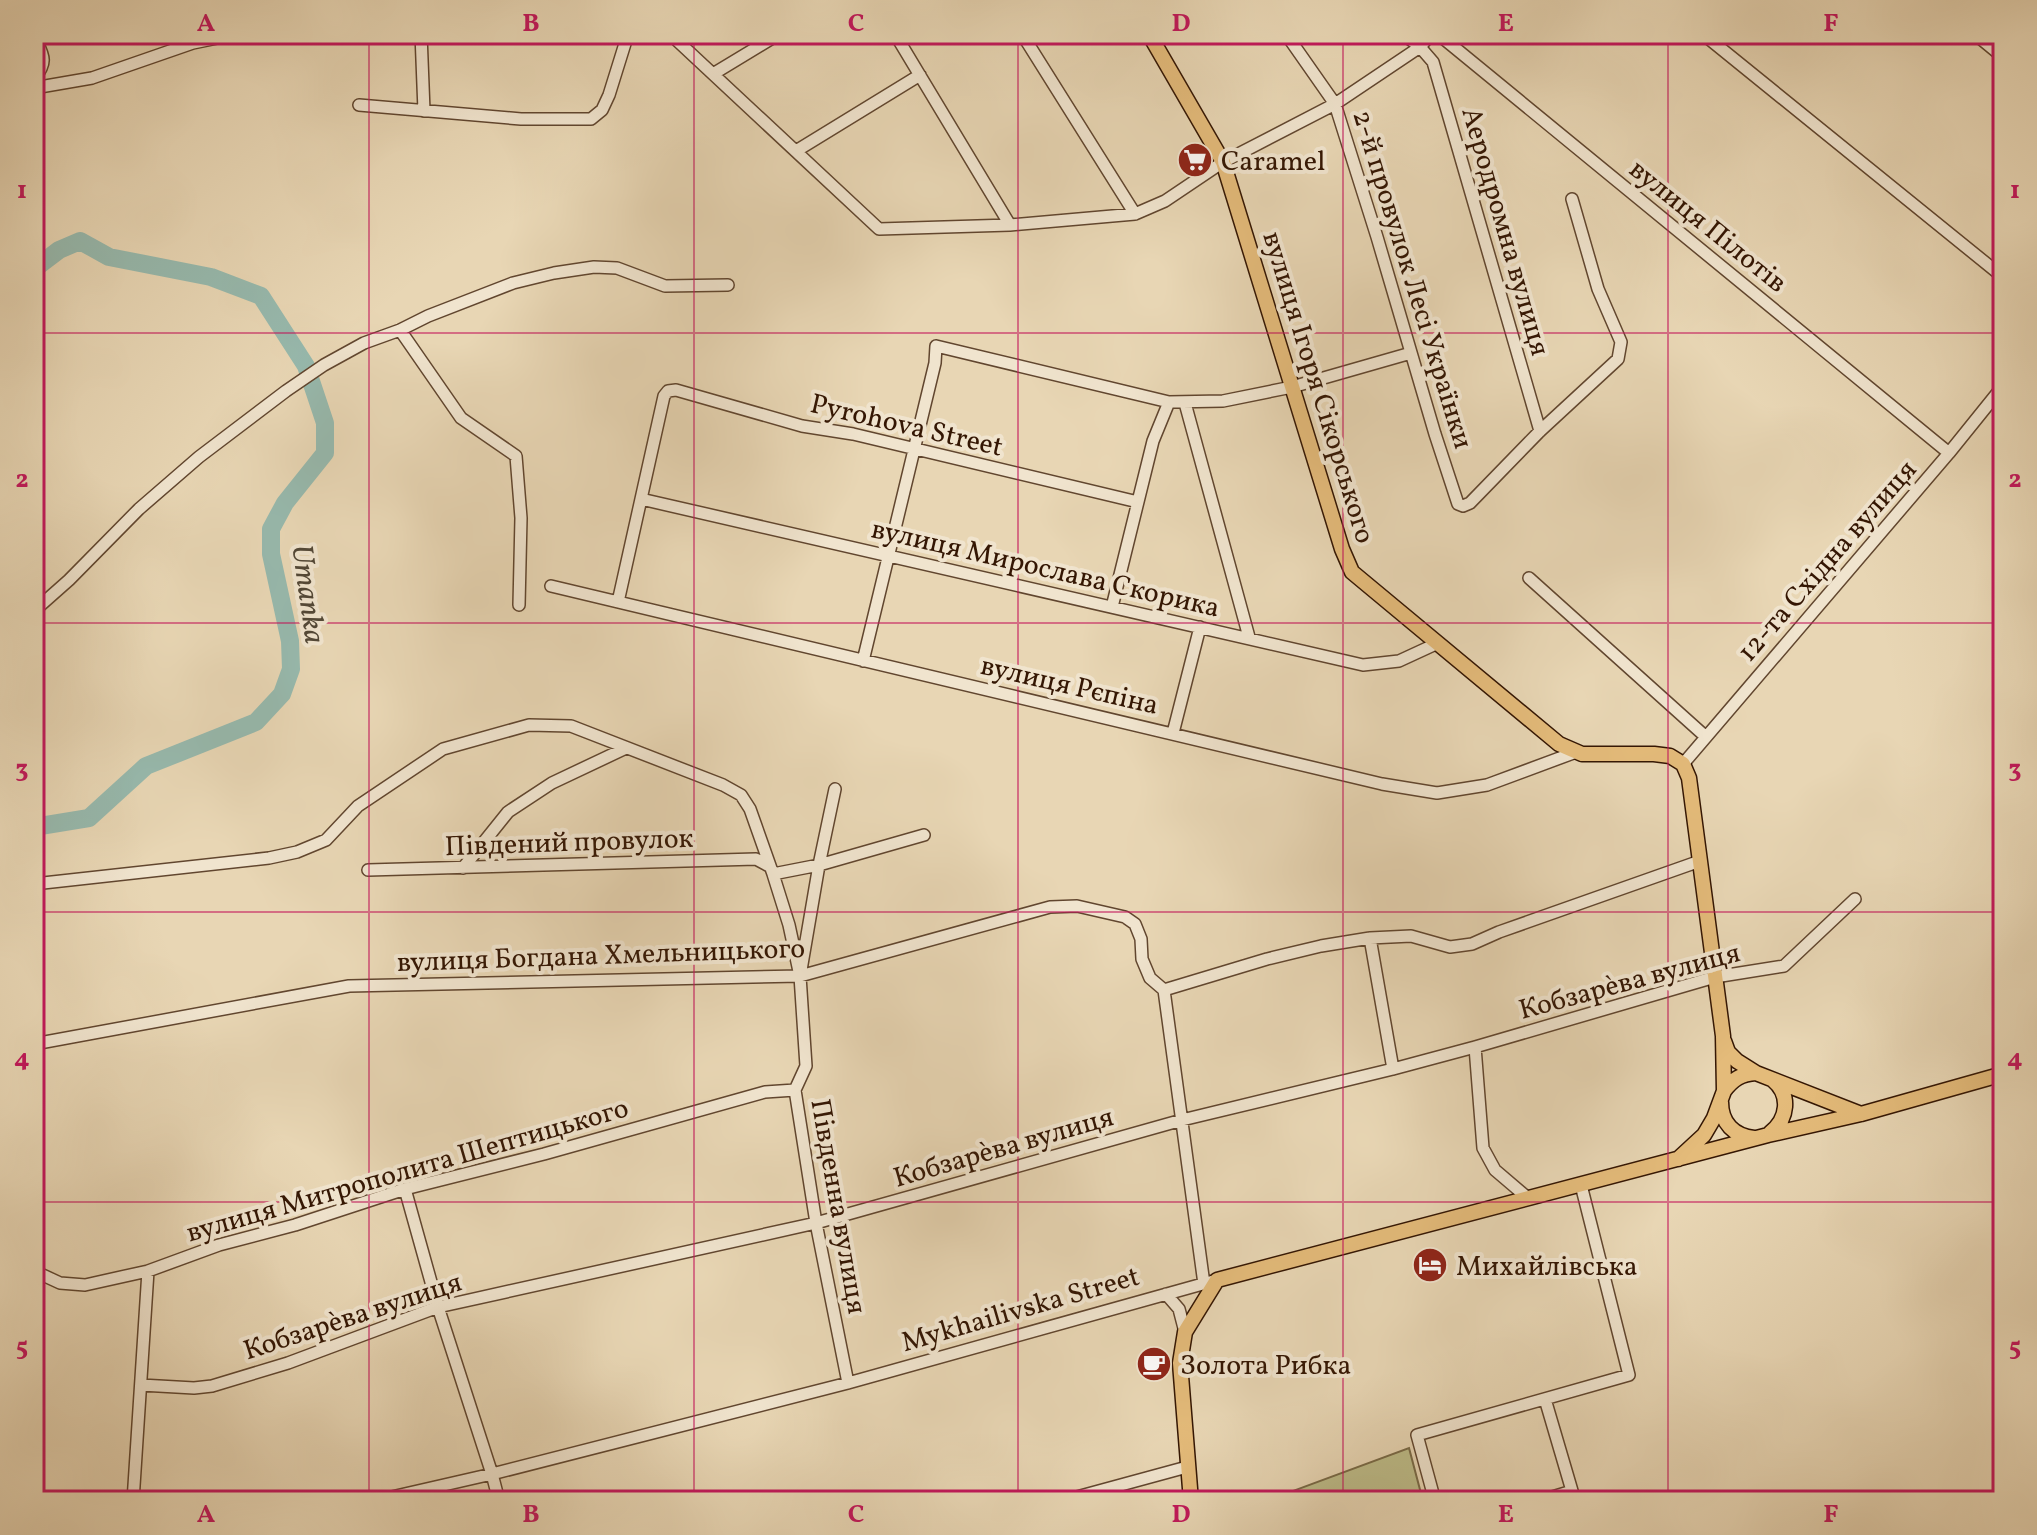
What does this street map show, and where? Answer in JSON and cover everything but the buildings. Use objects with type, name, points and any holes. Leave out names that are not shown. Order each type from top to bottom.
[{"type":"main road","name":"вулиця Ігоря Сікорського","points":[[1149,34],[1223,162],[1342,549],[1352,572],[1559,744],[1576,752]]},
{"type":"main road","points":[[1576,752],[1654,754],[1670,756],[1683,764],[1689,778],[1723,1036],[1724,1119],[1738,1134],[1750,1138],[1774,1131],[1783,1119],[1786,1106],[1784,1094],[1778,1084],[1737,1061],[1728,1052],[1723,1036]]},
{"type":"main road","name":"Mykhailivska Street","points":[[1211,1282],[1763,1136],[1861,1114],[2003,1074]]},
{"type":"main road","points":[[1678,1159],[1704,1135],[1722,1096],[1739,1076],[1763,1075],[1861,1114]]},
{"type":"main road","points":[[1191,1501],[1180,1363],[1185,1332],[1211,1282]]},
{"type":"street","points":[[34,88],[92,78],[193,43],[237,34]]},
{"type":"street","points":[[421,34],[424,111]]},
{"type":"street","points":[[359,105],[521,119],[591,119],[602,110],[609,95],[628,34]]},
{"type":"street","points":[[670,34],[876,227],[1010,225],[1135,214],[1165,201],[1223,162],[1335,104],[1420,47],[1431,34]]},
{"type":"street","points":[[713,74],[779,34]]},
{"type":"street","points":[[895,34],[1010,225]]},
{"type":"street","points":[[1022,34],[1135,214]]},
{"type":"street","name":"2-й провулок Лесі Українки","points":[[1286,34],[1335,104],[1458,504],[1463,506],[1470,503],[1540,431]]},
{"type":"street","points":[[1403,34],[1420,47]]},
{"type":"street","name":"вулиця Пілотів","points":[[1438,34],[1949,453]]},
{"type":"street","points":[[1703,34],[2003,277]]},
{"type":"street","points":[[1975,34],[2003,57]]},
{"type":"street","points":[[34,36],[44,61],[34,79]]},
{"type":"street","name":"Аеродромна вулиця","points":[[1420,47],[1433,62],[1540,431]]},
{"type":"street","points":[[796,151],[920,75]]},
{"type":"street","points":[[1540,431],[1618,359],[1621,351],[1621,342],[1598,289],[1572,199]]},
{"type":"street","points":[[34,611],[139,509],[199,457],[286,391],[364,343],[513,283],[554,273],[594,267],[617,268],[665,286],[728,285]]},
{"type":"street","points":[[400,330],[461,418],[516,456],[521,518],[519,605]]},
{"type":"street","points":[[863,661],[935,363],[936,346],[1169,402],[1185,403],[1223,401],[1292,387],[1411,353]]},
{"type":"street","name":"12-та Східна вулиця","points":[[1683,764],[2003,386]]},
{"type":"street","name":"Pyrohova Street","points":[[641,499],[664,396],[668,391],[676,390],[802,426],[853,434],[1138,502]]},
{"type":"street","points":[[1112,607],[1153,441],[1169,402]]},
{"type":"street","points":[[1185,403],[1249,637]]},
{"type":"street","points":[[618,602],[641,499]]},
{"type":"street","name":"вулиця Мирослава Скорика","points":[[641,499],[1363,665],[1399,661],[1438,643]]},
{"type":"street","points":[[1529,578],[1706,737]]},
{"type":"street","name":"вулиця Рєпіна","points":[[551,586],[1382,784],[1437,793],[1487,785],[1576,752]]},
{"type":"street","points":[[1173,733],[1200,627]]},
{"type":"street","name":"Південна вулиця","points":[[34,884],[269,858],[297,852],[326,840],[358,806],[443,749],[529,725],[571,726],[723,785],[741,795],[750,809],[789,925],[800,976],[806,1066],[795,1090],[816,1223],[848,1383]]},
{"type":"street","points":[[463,868],[508,812],[552,783],[626,748]]},
{"type":"street","points":[[800,976],[835,789]]},
{"type":"street","name":"Південий провулок","points":[[368,870],[756,859],[771,870],[819,865],[924,835]]},
{"type":"street","points":[[1211,1282],[1182,1120],[1164,990],[1267,959],[1370,938],[1411,936],[1450,947],[1472,944],[1700,861]]},
{"type":"street","name":"Кобзарèва вулиця","points":[[141,1385],[212,1386],[288,1363],[438,1307],[816,1223],[1182,1120],[1475,1047],[1715,977],[1784,966],[1855,899]]},
{"type":"street","name":"вулиця Богдана Хмельницького","points":[[34,1044],[349,986],[800,976],[1050,907],[1077,906],[1125,917],[1135,924],[1141,939],[1142,959],[1150,978],[1164,990]]},
{"type":"street","points":[[1370,938],[1393,1069]]},
{"type":"street","points":[[1475,1047],[1483,1148],[1495,1170],[1529,1199]]},
{"type":"street","name":"вулиця Митрополита Шептицького","points":[[34,1271],[60,1283],[85,1285],[148,1271],[219,1245],[295,1225],[405,1189],[765,1092],[795,1090]]},
{"type":"street","points":[[1435,1501],[1417,1435],[1629,1375],[1581,1185]]},
{"type":"street","points":[[405,1189],[438,1307],[499,1501]]},
{"type":"street","points":[[133,1501],[148,1271]]},
{"type":"street","name":"Mykhailivska Street","points":[[374,1501],[848,1383],[1211,1282]]},
{"type":"street","points":[[1166,1294],[1179,1309],[1185,1332]]},
{"type":"street","points":[[1539,1501],[1573,1496],[1545,1399]]},
{"type":"street","points":[[1062,1501],[1187,1467]]},
{"type":"shaded area","points":[[1409,1448],[1423,1501],[1266,1501]]},
{"type":"waterway","name":"Umanka","points":[[34,269],[59,250],[80,241],[109,257],[211,277],[261,296],[306,366],[325,423],[325,453],[285,503],[271,529],[271,554],[290,641],[291,669],[282,694],[256,722],[146,766],[89,818],[34,827]]},
{"type":"place","name":"Caramel","points":[[1195,160]]},
{"type":"place","name":"Михайлівська","points":[[1430,1265]]},
{"type":"place","name":"Золота Рибка","points":[[1154,1364]]}]
